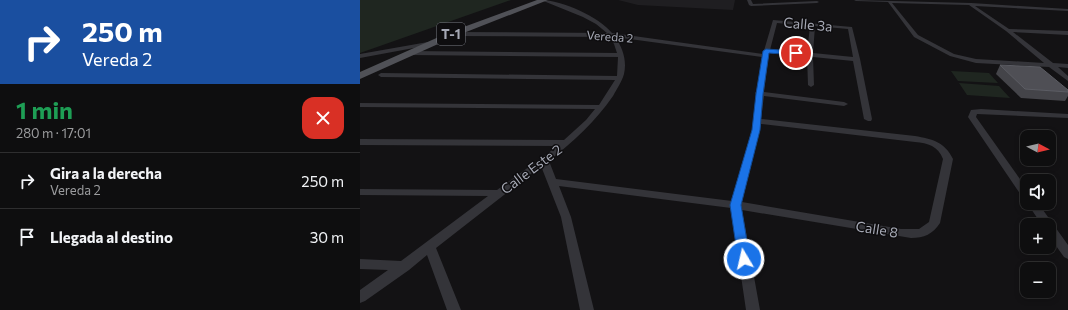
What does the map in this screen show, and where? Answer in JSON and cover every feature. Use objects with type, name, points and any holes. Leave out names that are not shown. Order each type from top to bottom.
[{"type":"main road","name":"T-1","points":[[360,76],[428,44],[539,0]]},
{"type":"main road","name":"T-1","points":[[360,66],[400,49],[539,0]]},
{"type":"street","points":[[539,0],[569,12],[578,13],[596,22],[613,35]]},
{"type":"street","points":[[749,0],[751,5],[794,1]]},
{"type":"street","points":[[777,0],[818,2]]},
{"type":"street","points":[[856,0],[969,2],[1068,10]]},
{"type":"street","points":[[889,1],[916,36],[952,55],[976,61],[1068,66]]},
{"type":"street","points":[[969,2],[1008,30],[1068,79]]},
{"type":"street","name":"Calle 3a","points":[[753,310],[736,205],[757,121],[759,94],[766,54],[775,21],[850,28],[868,119]]},
{"type":"street","points":[[811,85],[810,54],[813,24]]},
{"type":"street","points":[[1008,30],[1068,33]]},
{"type":"street","name":"Vereda 2","points":[[453,34],[613,35],[766,54],[810,54],[857,59]]},
{"type":"street","name":"Calle Este 2","points":[[360,297],[406,266],[499,193],[544,161],[602,107],[620,78],[621,55],[613,35]]},
{"type":"street","points":[[360,56],[428,44]]},
{"type":"street","points":[[409,53],[621,55]]},
{"type":"street","points":[[381,76],[620,78]]},
{"type":"street","points":[[759,94],[844,104]]},
{"type":"street","points":[[360,105],[602,107]]},
{"type":"street","points":[[1020,186],[972,117],[974,112],[981,111],[1068,116]]},
{"type":"street","name":"Calle 8","points":[[552,182],[736,205],[901,233],[919,234],[929,231],[934,223],[948,159],[945,151],[940,145],[915,139],[757,121]]},
{"type":"street","points":[[360,142],[565,143]]},
{"type":"street","points":[[544,161],[566,217],[587,310]]},
{"type":"street","points":[[360,192],[499,193]]},
{"type":"street","points":[[1056,237],[1068,254]]},
{"type":"street","points":[[430,248],[454,310]]},
{"type":"street","points":[[360,264],[406,266]]},
{"type":"shaded area","points":[[360,0],[511,0],[360,53]]},
{"type":"shaded area","points":[[618,0],[735,0],[733,10],[638,5]]},
{"type":"shaded area","points":[[951,71],[989,73],[998,83],[958,81]]},
{"type":"shaded area","points":[[959,83],[999,86],[1010,98],[967,95]]},
{"type":"building","points":[[1000,65],[1040,67],[1068,90],[1068,92],[1025,89]]},
{"type":"route","points":[[744,259],[736,205],[756,130],[759,94],[766,51],[796,53]]}]
